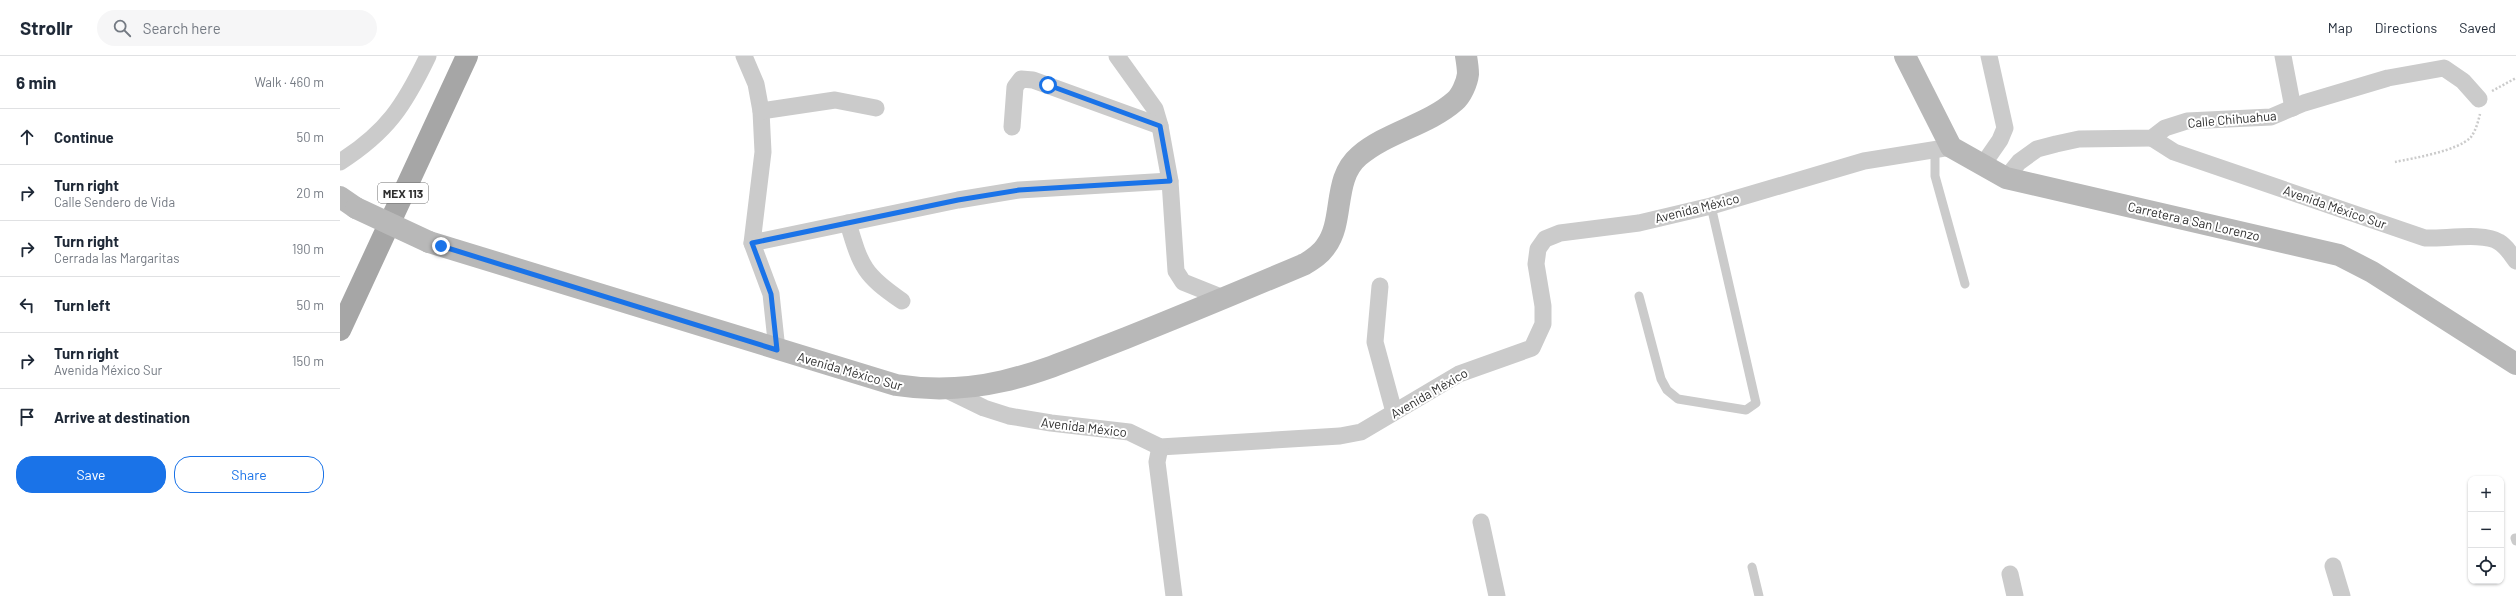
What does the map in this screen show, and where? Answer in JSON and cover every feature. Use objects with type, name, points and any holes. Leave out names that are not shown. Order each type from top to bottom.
[{"type":"main road","name":"MEX 113","points":[[340,330],[467,56]]},
{"type":"street","points":[[340,162],[380,133],[395,116],[428,56]]},
{"type":"street","points":[[744,56],[756,84],[761,111],[763,152],[752,243],[771,294],[777,350]]},
{"type":"street","points":[[1117,56],[1155,109],[1160,126],[1170,181],[1176,271],[1183,282],[1223,298],[1305,264],[1319,255],[1332,235],[1338,201],[1348,169],[1358,157],[1375,143],[1438,112],[1455,101],[1462,92],[1468,75],[1466,56]]},
{"type":"street","points":[[1906,56],[1943,148]]},
{"type":"street","points":[[1982,166],[2000,140],[2005,128],[1989,56]]},
{"type":"street","points":[[2283,56],[2293,108]]},
{"type":"street","name":"Calle Chihuahua","points":[[2152,138],[2165,128],[2188,121],[2271,117],[2293,108],[2388,78],[2446,62],[2479,99]]},
{"type":"street","points":[[1012,127],[1015,87],[1021,79],[1033,80],[1160,126]]},
{"type":"street","points":[[761,111],[835,100],[876,108]]},
{"type":"street","points":[[2006,178],[2019,162],[2037,149],[2079,139],[2152,138]]},
{"type":"street","name":"Avenida México Sur","points":[[2152,138],[2174,152],[2425,238],[2446,239],[2480,236],[2499,241],[2516,261]]},
{"type":"street","name":"Carretera a San Lorenzo","points":[[1943,148],[2006,178],[2339,255],[2372,272],[2514,358]]},
{"type":"street","name":"Avenida México","points":[[947,390],[984,408],[1009,416],[1051,423],[1129,432],[1160,447],[1340,436],[1361,432],[1459,374],[1532,348],[1543,324],[1543,306],[1536,264],[1538,249],[1545,239],[1560,233],[1639,223],[1711,206],[1864,162],[1943,148]]},
{"type":"street","points":[[752,243],[958,200],[1019,190],[1170,181]]},
{"type":"street","name":"Avenida México Sur","points":[[348,202],[429,242],[777,350],[896,385],[947,390],[986,386],[1018,378],[1062,363],[1223,298]]},
{"type":"street","points":[[848,223],[865,269],[875,282],[902,301]]},
{"type":"street","points":[[1380,286],[1375,342],[1394,412]]},
{"type":"street","points":[[1160,447],[1157,462],[1174,596]]},
{"type":"street","points":[[1481,522],[1497,596]]},
{"type":"street","points":[[2333,566],[2342,596]]},
{"type":"street","points":[[2010,574],[2015,596]]},
{"type":"lane","points":[[1943,148],[1935,176],[1965,284]]},
{"type":"lane","points":[[1639,296],[1661,379],[1667,390],[1678,399],[1746,410],[1753,407],[1756,403],[1711,206]]},
{"type":"lane","points":[[1752,567],[1759,596]]},
{"type":"path","points":[[2395,162],[2431,155],[2470,137],[2477,127],[2480,112],[2479,99],[2516,78]]},
{"type":"route","points":[[441,246],[737,336],[777,350],[771,294],[752,243],[958,200],[1019,190],[1170,181],[1160,126],[1048,85]]}]
